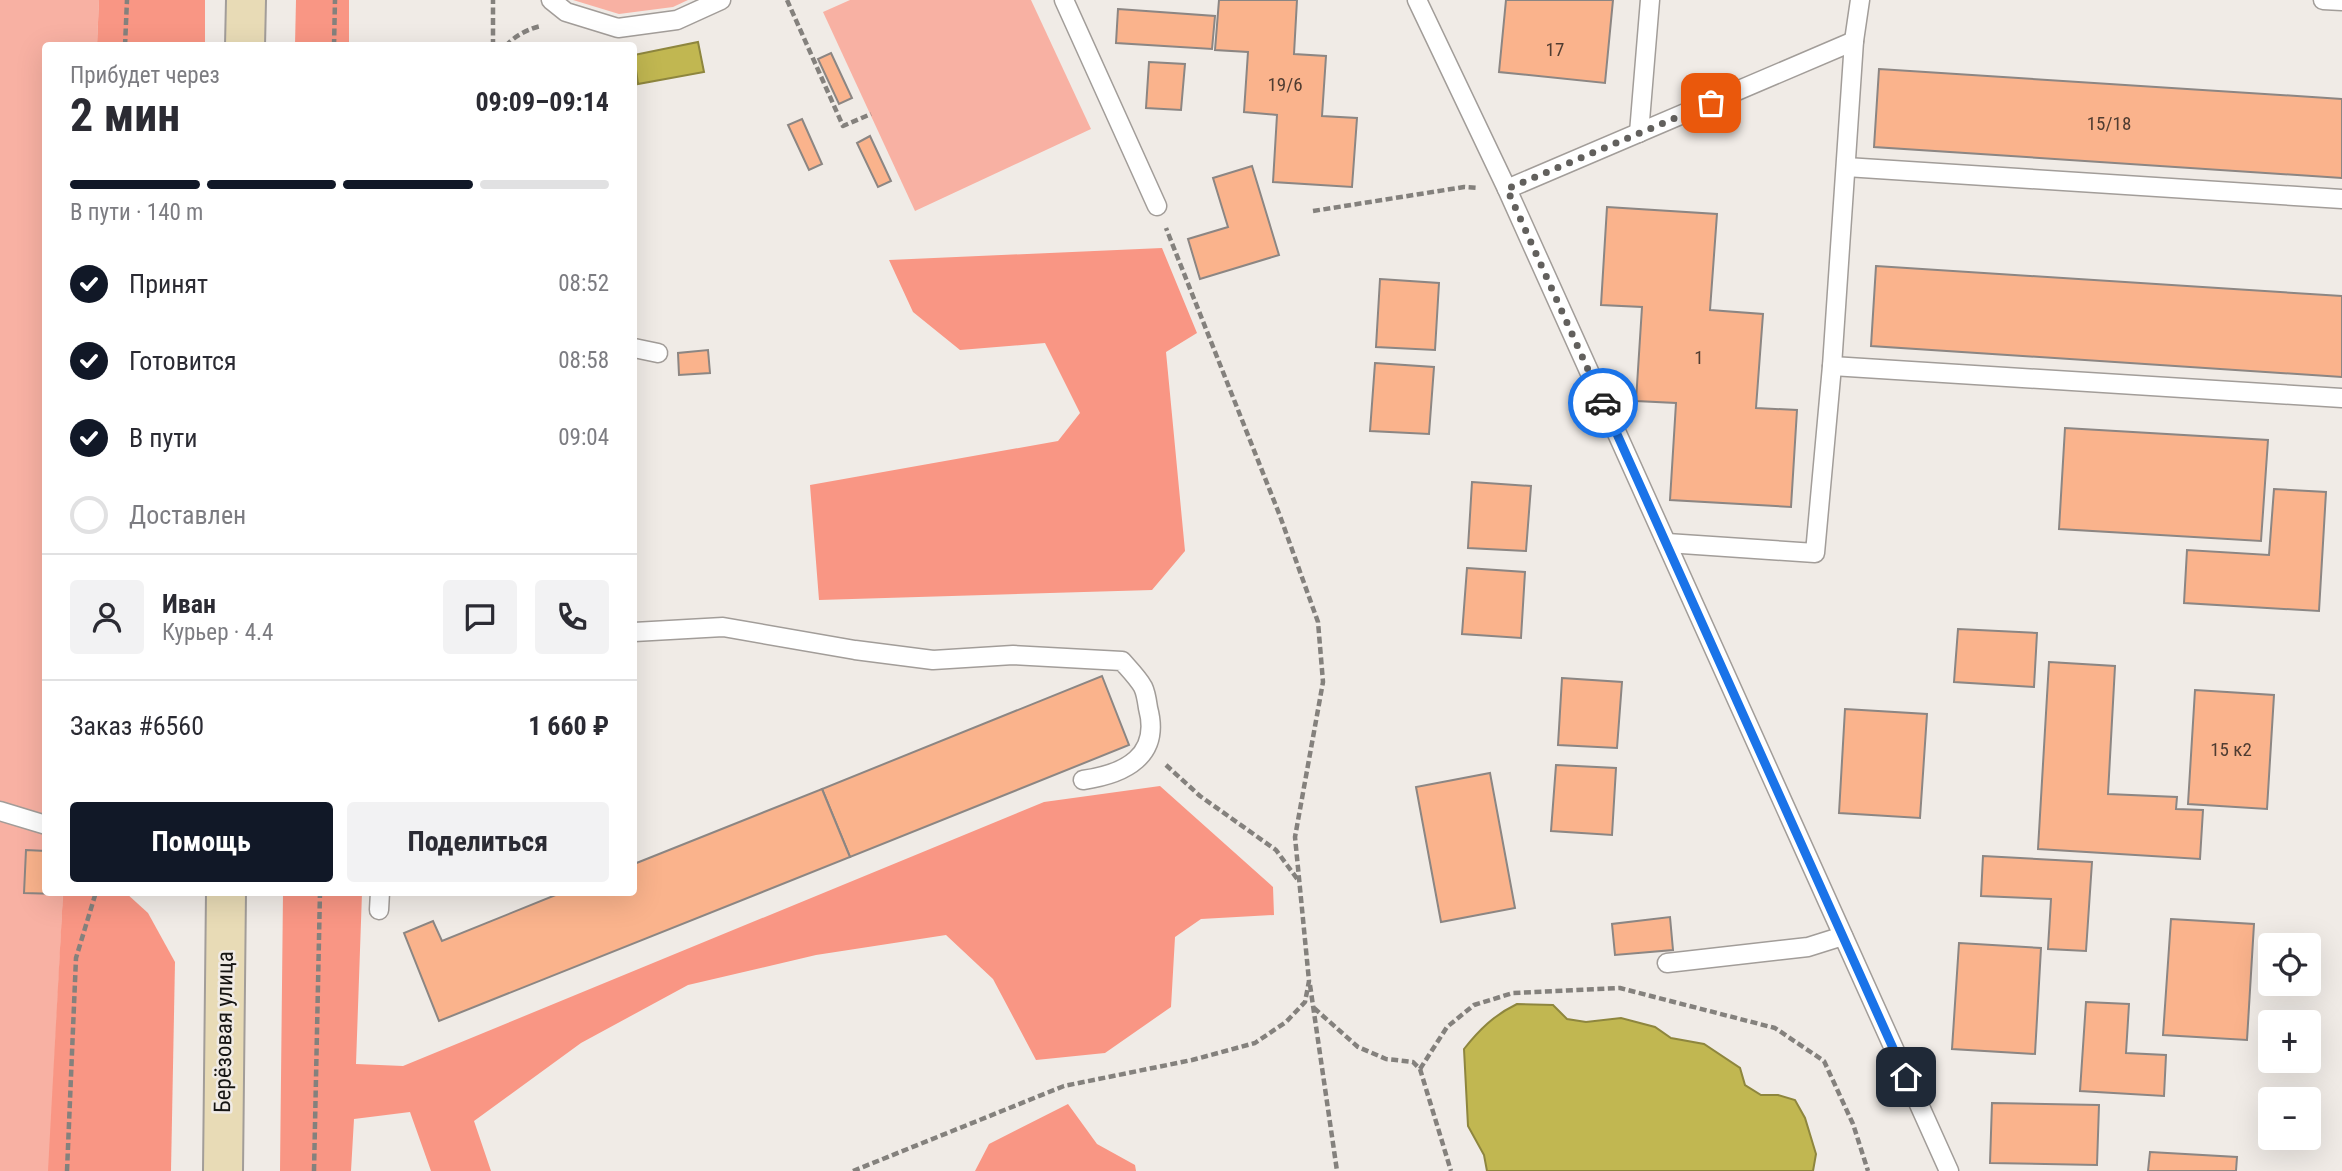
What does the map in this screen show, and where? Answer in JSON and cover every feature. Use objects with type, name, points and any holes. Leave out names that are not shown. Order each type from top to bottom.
[{"type":"main road","points":[[245,42],[246,0]]},
{"type":"main road","name":"Берёзовая улица","points":[[223,1171],[226,896]]},
{"type":"lane","points":[[551,0],[566,12],[618,28],[677,20],[721,0]]},
{"type":"lane","points":[[1064,0],[1157,206]]},
{"type":"lane","points":[[1417,0],[1507,189],[1949,1171]]},
{"type":"lane","points":[[1639,134],[1650,0]]},
{"type":"lane","points":[[1667,543],[1815,553],[1832,366],[1854,41],[1860,0]]},
{"type":"lane","points":[[2323,0],[2342,1]]},
{"type":"lane","points":[[1507,189],[1854,41]]},
{"type":"lane","points":[[1846,167],[2342,199]]},
{"type":"lane","points":[[637,351],[658,352]]},
{"type":"lane","points":[[1832,366],[2342,398]]},
{"type":"lane","points":[[637,632],[723,627],[855,650],[933,660],[1013,654],[1122,660],[1143,687],[1153,724],[1150,741],[1138,760],[1106,777],[1083,780]]},
{"type":"lane","points":[[0,811],[42,824]]},
{"type":"lane","points":[[1667,963],[1808,947],[1843,936]]},
{"type":"path","points":[[125,42],[127,0]]},
{"type":"path","points":[[334,42],[335,0]]},
{"type":"path","points":[[493,0],[493,42]]},
{"type":"path","points":[[787,0],[843,126],[871,114]]},
{"type":"path","points":[[1313,211],[1464,187],[1507,189]]},
{"type":"path","points":[[1157,206],[1280,516],[1318,622],[1323,682],[1295,837],[1309,981],[1337,1171]]},
{"type":"path","points":[[1150,741],[1167,766],[1200,796],[1276,850],[1299,880]]},
{"type":"path","points":[[66,1171],[76,958],[95,896]]},
{"type":"path","points":[[314,1171],[320,896]]},
{"type":"path","points":[[853,1171],[1064,1086],[1192,1060],[1255,1043],[1286,1022],[1305,1002],[1309,981]]},
{"type":"path","points":[[1420,1069],[1447,1027],[1474,1005],[1513,993],[1620,988],[1775,1028],[1824,1061],[1853,1124],[1868,1171]]},
{"type":"path","points":[[1314,1008],[1358,1047],[1385,1059],[1413,1062],[1420,1069],[1451,1171]]},
{"type":"shaded area","points":[[0,0],[99,0],[97,42],[42,42],[42,896],[63,896],[49,1171],[0,1171]]},
{"type":"shaded area","points":[[99,0],[205,0],[205,42],[97,42]]},
{"type":"shaded area","points":[[296,0],[349,0],[349,42],[295,42]]},
{"type":"shaded area","points":[[573,0],[688,0],[673,7],[619,14]]},
{"type":"shaded area","points":[[850,0],[1031,0],[1091,129],[915,211],[823,12]]},
{"type":"shaded area","points":[[698,42],[704,72],[638,84],[637,54]]},
{"type":"shaded area","points":[[1162,248],[1197,333],[1166,352],[1185,551],[1152,590],[819,600],[810,485],[1058,441],[1080,413],[1045,343],[960,350],[913,312],[889,260]]},
{"type":"shaded area","points":[[1160,786],[1273,887],[1274,915],[1201,919],[1175,937],[1171,1007],[1105,1053],[1036,1060],[993,979],[946,935],[816,955],[688,985],[581,1043],[474,1121],[491,1171],[431,1171],[410,1112],[354,1119],[351,1171],[280,1171],[283,896],[362,896],[356,1064],[403,1066],[1044,802]]},
{"type":"shaded area","points":[[63,896],[129,896],[148,913],[175,962],[171,1171],[48,1171]]},
{"type":"shaded area","points":[[1517,1004],[1553,1005],[1567,1019],[1586,1022],[1621,1018],[1655,1027],[1671,1038],[1704,1044],[1740,1068],[1745,1085],[1761,1095],[1778,1095],[1795,1100],[1805,1118],[1816,1154],[1813,1171],[1487,1171],[1484,1155],[1468,1126],[1464,1049],[1488,1023]]},
{"type":"shaded area","points":[[1068,1104],[1097,1144],[1135,1165],[1136,1171],[975,1171],[989,1144]]},
{"type":"building","points":[[1219,0],[1297,0],[1294,54],[1326,56],[1322,116],[1357,118],[1352,187],[1273,182],[1277,115],[1244,112],[1248,52],[1215,50]]},
{"type":"building","points":[[1506,0],[1613,0],[1605,83],[1499,72]]},
{"type":"building","points":[[1118,9],[1215,16],[1212,49],[1116,43]]},
{"type":"building","points":[[831,53],[852,98],[839,104],[818,59]]},
{"type":"building","points":[[1149,62],[1185,64],[1181,110],[1146,108]]},
{"type":"building","points":[[1879,69],[2342,99],[2342,178],[1874,147]]},
{"type":"building","points":[[802,119],[822,164],[809,170],[788,125]]},
{"type":"building","points":[[870,136],[891,181],[878,187],[857,143]]},
{"type":"building","points":[[1252,166],[1279,255],[1200,279],[1188,239],[1228,227],[1213,178]]},
{"type":"building","points":[[1607,207],[1717,214],[1710,310],[1763,314],[1756,408],[1797,410],[1791,507],[1670,500],[1676,403],[1636,401],[1642,307],[1601,305]]},
{"type":"building","points":[[1876,266],[2342,296],[2342,377],[1871,346]]},
{"type":"building","points":[[1380,279],[1439,283],[1435,350],[1376,347]]},
{"type":"building","points":[[708,350],[710,373],[679,375],[678,353]]},
{"type":"building","points":[[1375,363],[1434,367],[1429,434],[1370,431]]},
{"type":"building","points":[[2065,428],[2268,440],[2261,541],[2059,529]]},
{"type":"building","points":[[1472,482],[1531,486],[1526,551],[1468,548]]},
{"type":"building","points":[[2274,489],[2326,492],[2319,611],[2184,603],[2187,550],[2269,555]]},
{"type":"building","points":[[1467,568],[1525,572],[1521,638],[1462,634]]},
{"type":"building","points":[[1958,629],[2037,633],[2034,687],[1954,682]]},
{"type":"building","points":[[2049,662],[2115,666],[2108,794],[2177,797],[2176,809],[2203,810],[2200,859],[2038,849]]},
{"type":"building","points":[[1102,676],[1129,745],[850,857],[822,789]]},
{"type":"building","points":[[1562,678],[1622,682],[1617,748],[1558,745]]},
{"type":"building","points":[[2195,690],[2274,695],[2267,809],[2188,804]]},
{"type":"building","points":[[1845,709],[1927,714],[1920,818],[1839,813]]},
{"type":"building","points":[[1556,765],[1616,768],[1612,835],[1551,831]]},
{"type":"building","points":[[1490,773],[1515,908],[1441,922],[1416,787]]},
{"type":"building","points":[[822,789],[850,857],[439,1021],[404,933],[433,921],[442,941],[553,896],[637,896],[637,863]]},
{"type":"building","points":[[26,850],[42,851],[42,894],[24,893]]},
{"type":"building","points":[[1983,856],[2092,862],[2086,951],[2048,949],[2051,899],[1981,896]]},
{"type":"building","points":[[1670,917],[1673,950],[1615,955],[1612,924]]},
{"type":"building","points":[[2171,919],[2254,924],[2247,1040],[2163,1035]]},
{"type":"building","points":[[1959,943],[2041,948],[2035,1054],[1952,1049]]},
{"type":"building","points":[[2086,1002],[2129,1004],[2126,1053],[2166,1055],[2164,1096],[2080,1091]]},
{"type":"building","points":[[1992,1103],[2099,1105],[2097,1165],[1990,1163]]},
{"type":"building","points":[[2150,1152],[2237,1157],[2236,1171],[2148,1171]]},
{"type":"way so far","points":[[1603,403],[1507,189],[1711,103]]},
{"type":"route","points":[[1603,403],[1906,1077]]}]
